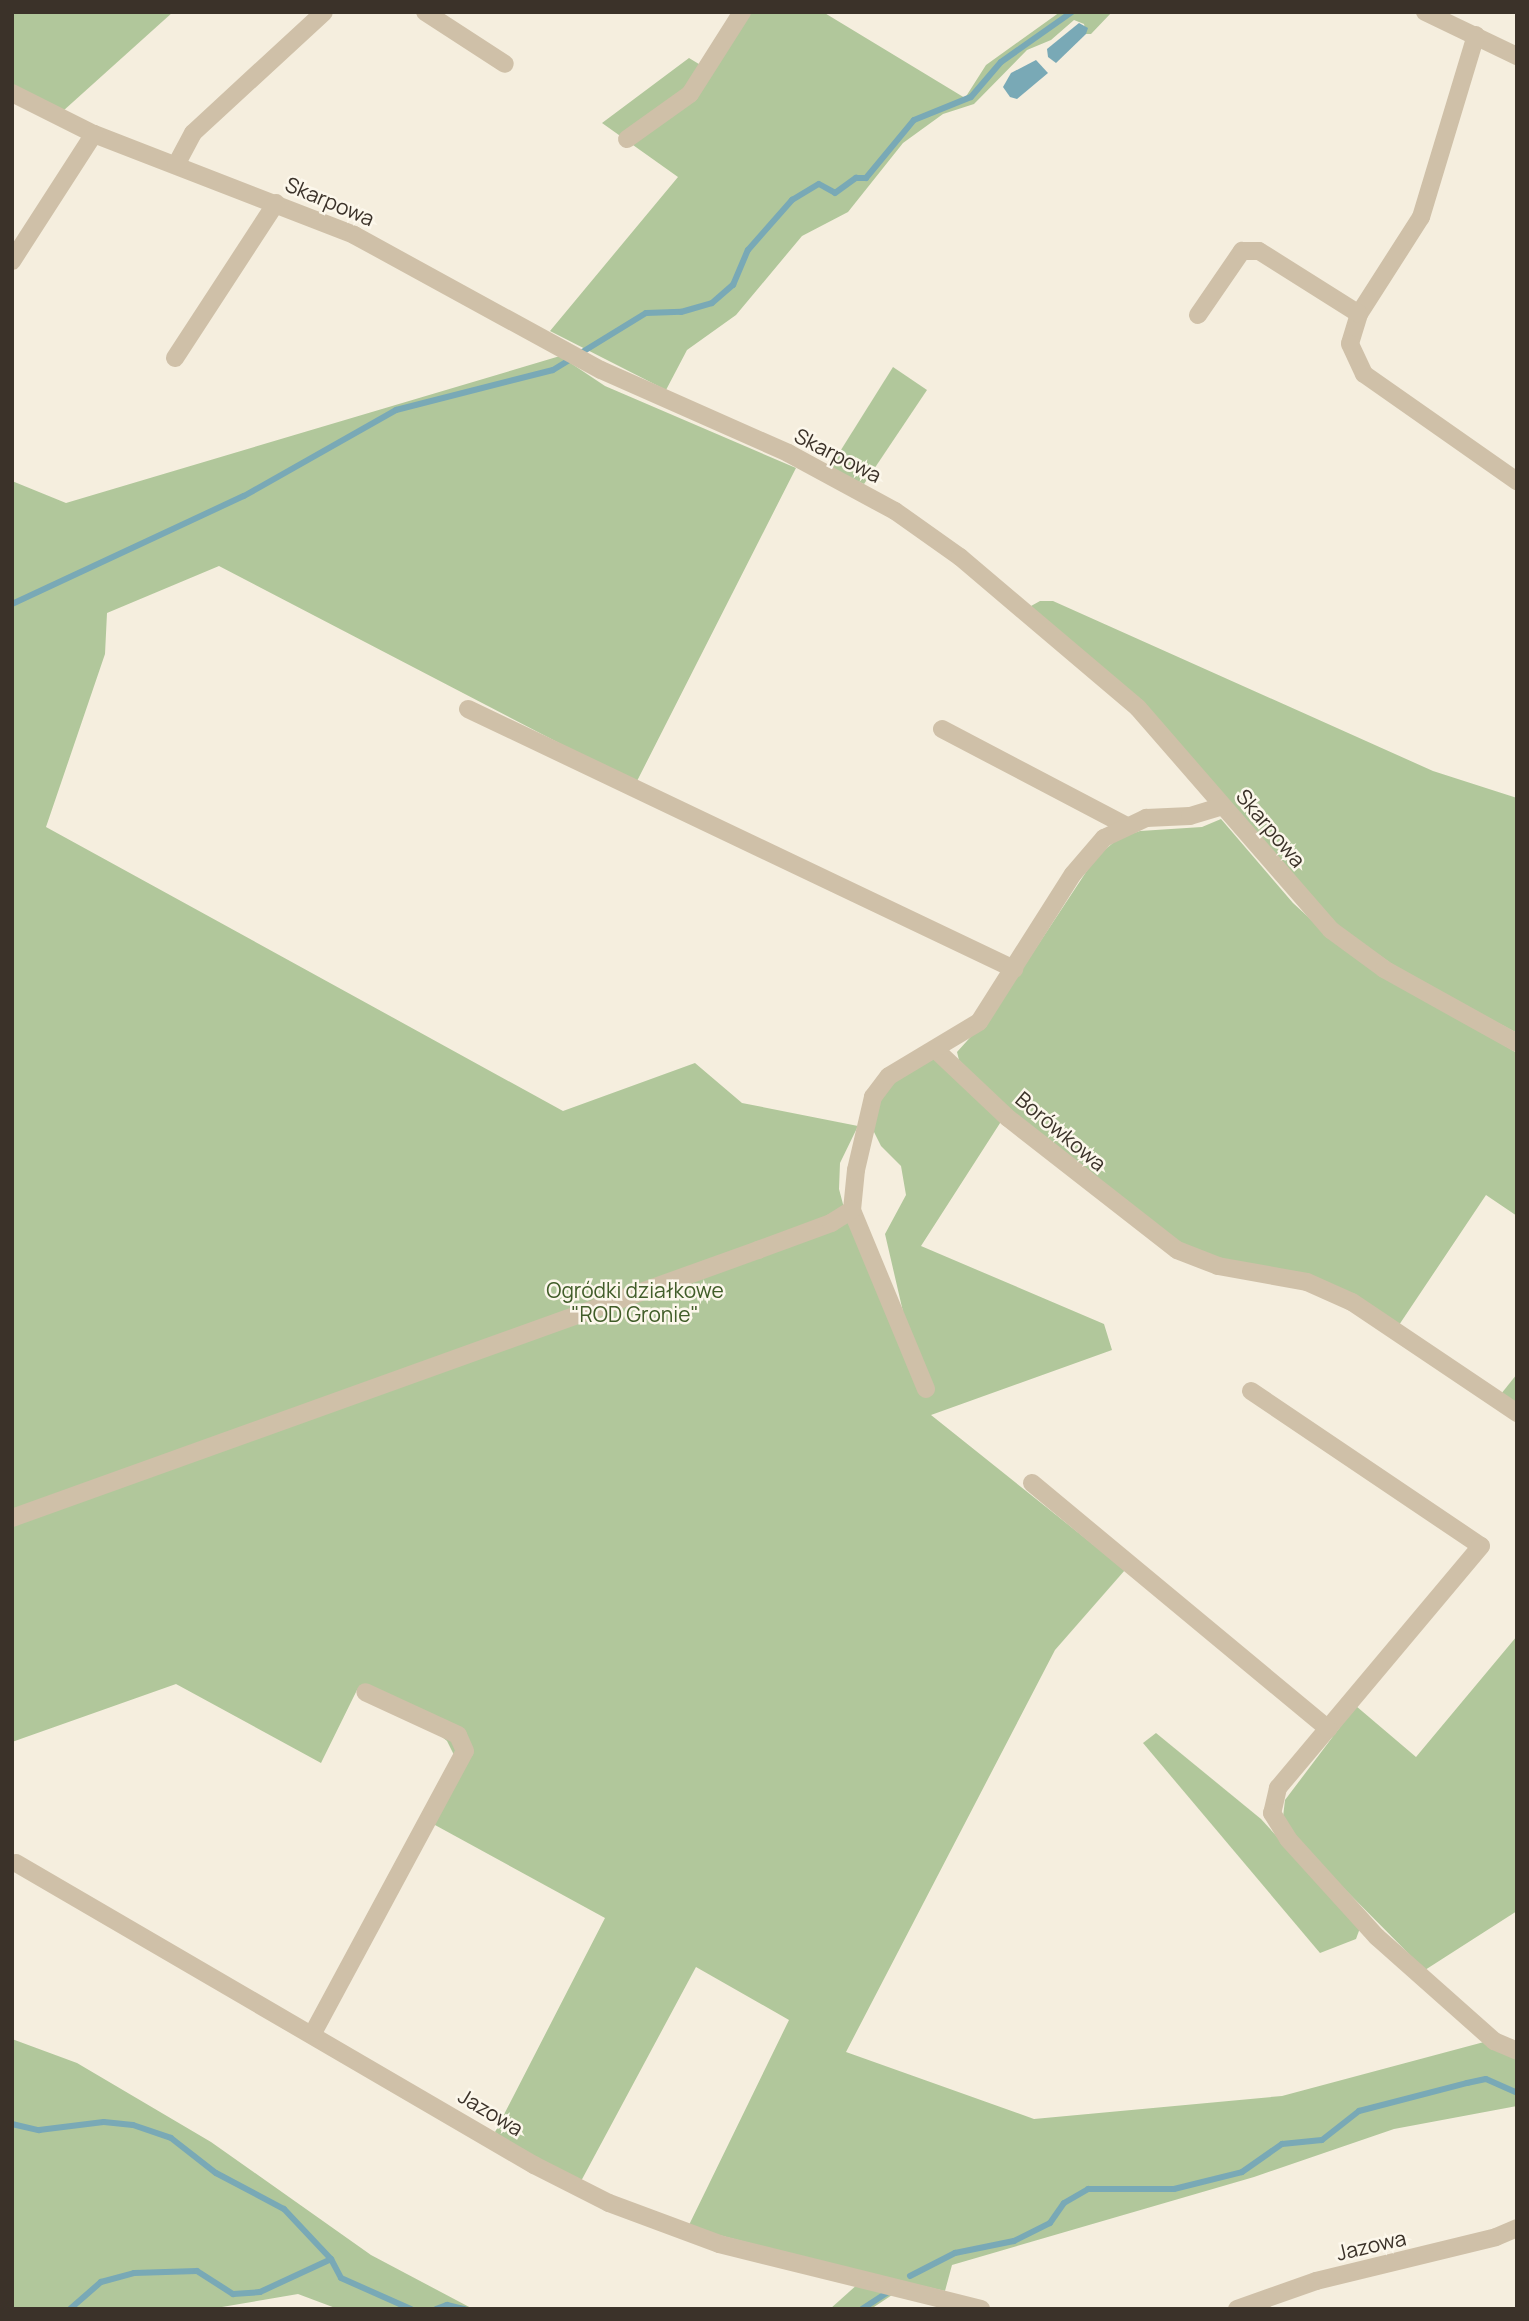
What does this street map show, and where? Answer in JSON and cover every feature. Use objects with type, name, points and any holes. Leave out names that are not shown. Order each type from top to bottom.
[{"type":"street","points":[[176,164],[193,133],[324,12]]},
{"type":"street","points":[[425,12],[505,64]]},
{"type":"street","points":[[627,139],[690,94],[742,12]]},
{"type":"street","points":[[1425,12],[1517,56]]},
{"type":"street","points":[[1476,35],[1421,217],[1359,314],[1350,344],[1364,374],[1517,481]]},
{"type":"street","name":"Skarpowa","points":[[12,93],[94,134],[354,235],[601,370],[788,453],[895,511],[960,557],[1138,708],[1331,930],[1384,969],[1517,1044]]},
{"type":"street","points":[[12,261],[94,134]]},
{"type":"street","points":[[175,358],[276,203]]},
{"type":"street","points":[[1198,315],[1242,251],[1259,251],[1359,314]]},
{"type":"street","points":[[468,709],[1014,970]]},
{"type":"street","points":[[942,729],[1125,825]]},
{"type":"street","points":[[926,1389],[852,1210],[873,1097],[889,1076],[936,1050],[979,1021],[1087,854],[1125,825],[1146,818],[1190,816],[1223,806]]},
{"type":"street","name":"Borówkowa","points":[[936,1050],[1008,1118],[1177,1250],[1218,1266],[1307,1282],[1352,1302],[1517,1413]]},
{"type":"street","points":[[12,1518],[758,1250],[831,1223],[852,1210]]},
{"type":"street","points":[[1251,1391],[1481,1546],[1278,1787],[1272,1813],[1287,1839],[1377,1937],[1494,2041],[1517,2052]]},
{"type":"street","points":[[1032,1483],[1328,1729]]},
{"type":"street","points":[[313,2032],[465,1751],[458,1735],[365,1692]]},
{"type":"street","name":"Jazowa","points":[[16,1863],[313,2032],[534,2165],[667,2227],[981,2309]]},
{"type":"street","name":"Jazowa","points":[[1237,2309],[1316,2281],[1496,2237],[1517,2228]]},
{"type":"green space","points":[[12,12],[173,12],[63,111],[12,85]]},
{"type":"green space","points":[[751,12],[823,12],[965,98],[986,65],[1060,12],[1112,12],[1091,34],[1086,34],[1084,24],[1074,20],[1051,40],[1027,50],[974,104],[943,114],[903,143],[848,212],[802,236],[736,315],[687,350],[666,390],[550,331],[678,177],[602,123],[689,58],[712,72]]},
{"type":"green space","name":"Ogródki działkowe \"ROD Gronie\"","points":[[560,356],[605,386],[796,468],[636,783],[219,566],[107,613],[105,654],[46,827],[563,1111],[695,1063],[742,1103],[858,1126],[840,1163],[839,1189],[848,1223],[894,1319],[904,1316],[885,1234],[906,1195],[901,1166],[881,1146],[872,1128],[872,1112],[895,1079],[936,1058],[1002,1120],[921,1246],[1104,1324],[1112,1350],[931,1415],[1125,1570],[1055,1650],[846,2052],[1034,2119],[1282,2096],[1484,2042],[1517,2056],[1517,2106],[1394,2129],[1254,2177],[952,2265],[945,2291],[862,2272],[688,2227],[789,2020],[696,1967],[580,2183],[536,2162],[495,2132],[605,1918],[424,1819],[455,1757],[447,1741],[431,1728],[357,1690],[321,1763],[176,1684],[12,1742],[12,481],[66,503]]},
{"type":"green space","points":[[893,367],[927,390],[864,484],[829,469]]},
{"type":"green space","points":[[1040,601],[1053,601],[1433,771],[1517,798],[1517,1033],[1406,974],[1341,928],[1031,606]]},
{"type":"green space","points":[[1221,819],[1293,903],[1344,950],[1517,1053],[1517,1216],[1486,1195],[1399,1325],[1353,1297],[1218,1260],[1179,1244],[1010,1113],[959,1060],[957,1052],[995,1010],[1096,857],[1119,838],[1140,831],[1202,827]]},
{"type":"green space","points":[[1517,1374],[1517,1406],[1501,1394]]},
{"type":"green space","points":[[1517,1636],[1517,1911],[1425,1970],[1290,1834],[1283,1817],[1285,1800],[1356,1706],[1416,1757]]},
{"type":"green space","points":[[1156,1733],[1261,1819],[1360,1928],[1356,1939],[1320,1953],[1143,1743]]},
{"type":"green space","points":[[12,2039],[77,2063],[211,2142],[371,2255],[473,2309],[338,2309],[298,2294],[210,2309],[12,2309]]},
{"type":"green space","points":[[859,2283],[898,2291],[871,2309],[830,2309]]},
{"type":"water","points":[[1079,23],[1088,28],[1086,34],[1056,63],[1048,57],[1047,49]]},
{"type":"water","points":[[1036,60],[1048,73],[1017,99],[1010,97],[1003,87],[1011,73]]},
{"type":"waterway","points":[[12,604],[244,496],[396,410],[553,370],[646,313],[681,312],[712,303],[733,285],[748,250],[792,200],[819,184],[835,193],[856,178],[866,178],[914,120],[971,97],[1001,62],[1072,12]]},
{"type":"waterway","points":[[910,2276],[955,2253],[1014,2241],[1050,2223],[1064,2203],[1088,2189],[1174,2189],[1242,2172],[1282,2144],[1322,2140],[1359,2111],[1467,2083],[1486,2079],[1517,2093]]},
{"type":"waterway","points":[[12,2124],[39,2130],[104,2122],[133,2125],[171,2138],[216,2173],[284,2209],[331,2259]]},
{"type":"waterway","points":[[70,2309],[101,2282],[134,2273],[197,2271],[233,2294],[260,2292],[331,2259],[341,2278],[411,2309]]},
{"type":"waterway","points":[[862,2309],[890,2291]]},
{"type":"waterway","points":[[436,2309],[447,2305],[465,2309]]}]
